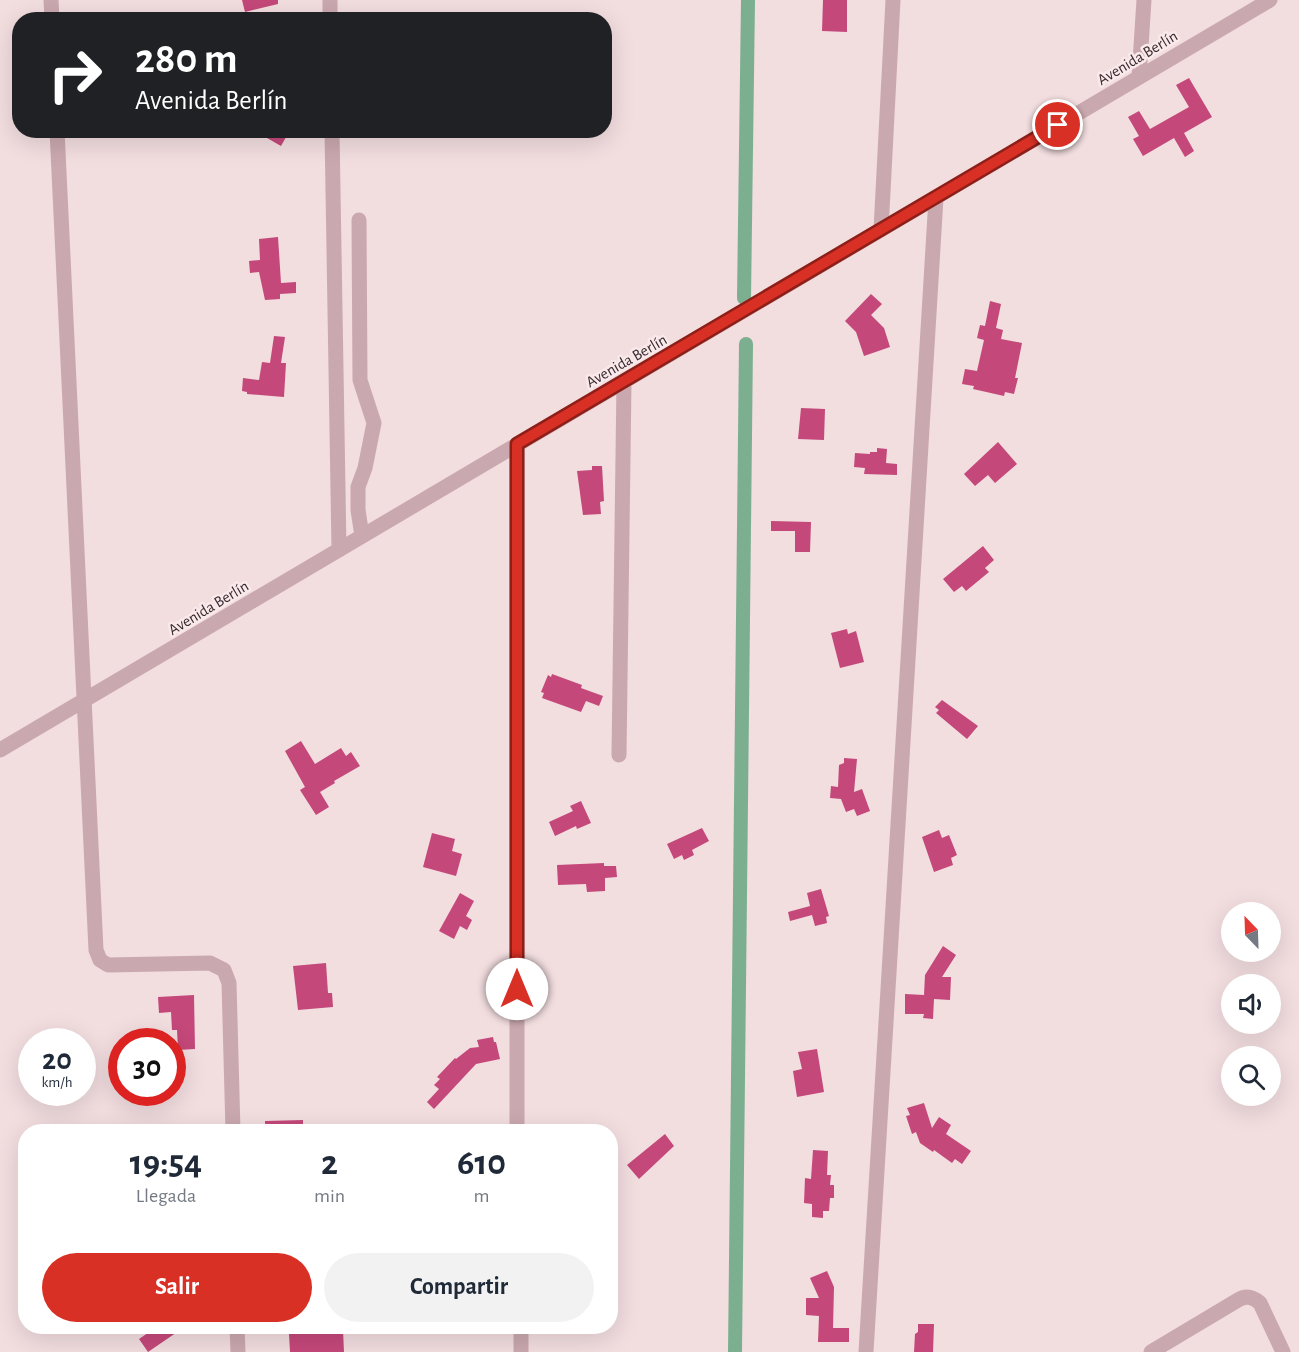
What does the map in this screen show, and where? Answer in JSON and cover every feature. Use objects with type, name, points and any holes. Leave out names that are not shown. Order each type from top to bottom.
[{"type":"street","points":[[881,230],[893,0]]},
{"type":"street","points":[[1139,77],[1144,0]]},
{"type":"street","name":"Avenida Berlín","points":[[0,750],[1270,0]]},
{"type":"street","points":[[57,138],[97,956],[104,963],[112,966],[210,963],[224,970],[229,983],[233,1124]]},
{"type":"street","points":[[332,138],[339,550]]},
{"type":"street","points":[[866,1352],[936,198]]},
{"type":"street","points":[[359,220],[360,380],[374,423],[365,468],[358,487],[358,510],[362,536]]},
{"type":"street","points":[[619,755],[624,382]]},
{"type":"street","points":[[517,444],[517,1124]]},
{"type":"street","points":[[1150,1352],[1238,1299],[1246,1297],[1256,1299],[1260,1303],[1283,1352]]},
{"type":"street","points":[[237,1334],[238,1352]]},
{"type":"street","points":[[521,1334],[521,1352]]},
{"type":"building","points":[[242,0],[278,0],[278,4],[245,12]]},
{"type":"building","points":[[823,0],[847,0],[847,32],[822,31]]},
{"type":"building","points":[[1189,78],[1212,117],[1184,133],[1194,151],[1185,157],[1174,138],[1143,156],[1133,139],[1139,136],[1128,117],[1139,111],[1150,129],[1189,107],[1176,85]]},
{"type":"building","points":[[267,138],[286,138],[281,146]]},
{"type":"building","points":[[278,237],[281,283],[296,282],[296,293],[280,294],[280,299],[265,300],[259,272],[250,273],[249,261],[260,260],[259,239]]},
{"type":"building","points":[[871,294],[882,304],[871,315],[884,328],[890,347],[864,356],[856,332],[845,321]]},
{"type":"building","points":[[990,301],[1001,304],[996,328],[1003,330],[1001,339],[1022,343],[1014,394],[1005,392],[1004,396],[962,384],[965,369],[977,371],[984,340],[977,338],[980,325],[985,326]]},
{"type":"building","points":[[274,336],[285,337],[281,363],[286,363],[284,397],[247,394],[242,391],[243,378],[259,380],[262,362],[270,363]]},
{"type":"building","points":[[801,408],[825,409],[824,440],[798,439]]},
{"type":"building","points":[[998,442],[1017,464],[995,483],[988,475],[975,486],[964,474]]},
{"type":"building","points":[[877,448],[887,449],[886,463],[897,464],[897,475],[864,474],[865,468],[854,467],[855,453],[870,454],[870,452],[877,452]]},
{"type":"building","points":[[592,466],[602,466],[604,501],[600,502],[601,514],[583,515],[577,471],[592,470]]},
{"type":"building","points":[[771,521],[811,522],[810,552],[795,552],[795,531],[771,531]]},
{"type":"building","points":[[983,546],[994,560],[985,568],[989,572],[966,591],[962,586],[954,592],[943,579]]},
{"type":"building","points":[[847,629],[848,634],[856,631],[864,662],[840,668],[831,633]]},
{"type":"building","points":[[552,674],[603,696],[599,706],[586,701],[581,712],[542,698],[544,693],[541,692],[548,675],[551,677]]},
{"type":"building","points":[[942,700],[978,726],[967,739],[936,713],[939,710],[935,707]]},
{"type":"building","points":[[301,741],[315,764],[341,748],[346,756],[351,752],[360,766],[320,792],[329,807],[316,815],[300,790],[305,787],[285,751]]},
{"type":"building","points":[[844,758],[857,759],[854,792],[862,789],[870,811],[857,816],[854,809],[846,812],[841,799],[830,798],[831,786],[838,787],[839,765],[844,763]]},
{"type":"building","points":[[581,801],[591,823],[577,829],[576,826],[555,836],[549,822],[573,811],[570,806]]},
{"type":"building","points":[[702,828],[709,841],[692,850],[694,855],[684,860],[682,855],[674,859],[667,844]]},
{"type":"building","points":[[939,830],[942,838],[949,835],[957,855],[951,858],[953,865],[934,872],[922,837]]},
{"type":"building","points":[[432,833],[455,839],[452,851],[462,854],[456,876],[423,867]]},
{"type":"building","points":[[604,863],[604,866],[616,866],[617,877],[605,878],[605,891],[587,892],[586,884],[558,885],[557,865]]},
{"type":"building","points":[[821,889],[829,916],[826,917],[827,923],[815,926],[812,915],[790,921],[788,912],[810,906],[807,893]]},
{"type":"building","points":[[460,893],[474,901],[466,916],[472,920],[467,930],[460,926],[454,939],[439,931]]},
{"type":"building","points":[[943,946],[956,955],[942,977],[951,977],[950,1000],[934,999],[933,1019],[923,1018],[924,1014],[905,1014],[905,994],[924,995],[925,975]]},
{"type":"building","points":[[326,963],[328,993],[332,993],[333,1007],[298,1010],[293,966]]},
{"type":"building","points":[[194,995],[195,1049],[186,1050],[186,1028],[172,1028],[171,1012],[159,1013],[158,997]]},
{"type":"building","points":[[493,1037],[500,1059],[476,1064],[434,1109],[427,1102],[439,1089],[434,1085],[440,1079],[437,1077],[455,1058],[470,1048],[479,1047],[477,1040]]},
{"type":"building","points":[[817,1049],[824,1092],[797,1097],[793,1071],[802,1069],[798,1052]]},
{"type":"building","points":[[924,1103],[932,1128],[939,1117],[951,1125],[946,1134],[971,1151],[962,1164],[955,1159],[952,1163],[934,1150],[933,1152],[920,1143],[916,1132],[912,1134],[906,1116],[910,1115],[907,1108]]},
{"type":"building","points":[[303,1120],[303,1124],[265,1124],[265,1121]]},
{"type":"building","points":[[665,1134],[674,1146],[639,1179],[627,1165]]},
{"type":"building","points":[[813,1150],[828,1151],[827,1175],[831,1175],[830,1185],[834,1185],[834,1198],[830,1198],[829,1211],[823,1211],[823,1218],[812,1217],[812,1204],[804,1203],[805,1178],[811,1179]]},
{"type":"building","points":[[827,1271],[834,1287],[833,1328],[849,1328],[849,1342],[818,1342],[819,1316],[806,1315],[806,1298],[819,1298],[810,1278]]},
{"type":"building","points":[[918,1324],[934,1324],[933,1352],[914,1352]]},
{"type":"building","points":[[146,1334],[174,1334],[148,1352],[139,1339]]},
{"type":"building","points":[[289,1334],[343,1334],[344,1352],[290,1352]]},
{"type":"waterway","points":[[744,298],[748,0]]},
{"type":"waterway","points":[[735,1352],[746,344]]},
{"type":"route","points":[[517,989],[517,444],[1058,125]]}]
